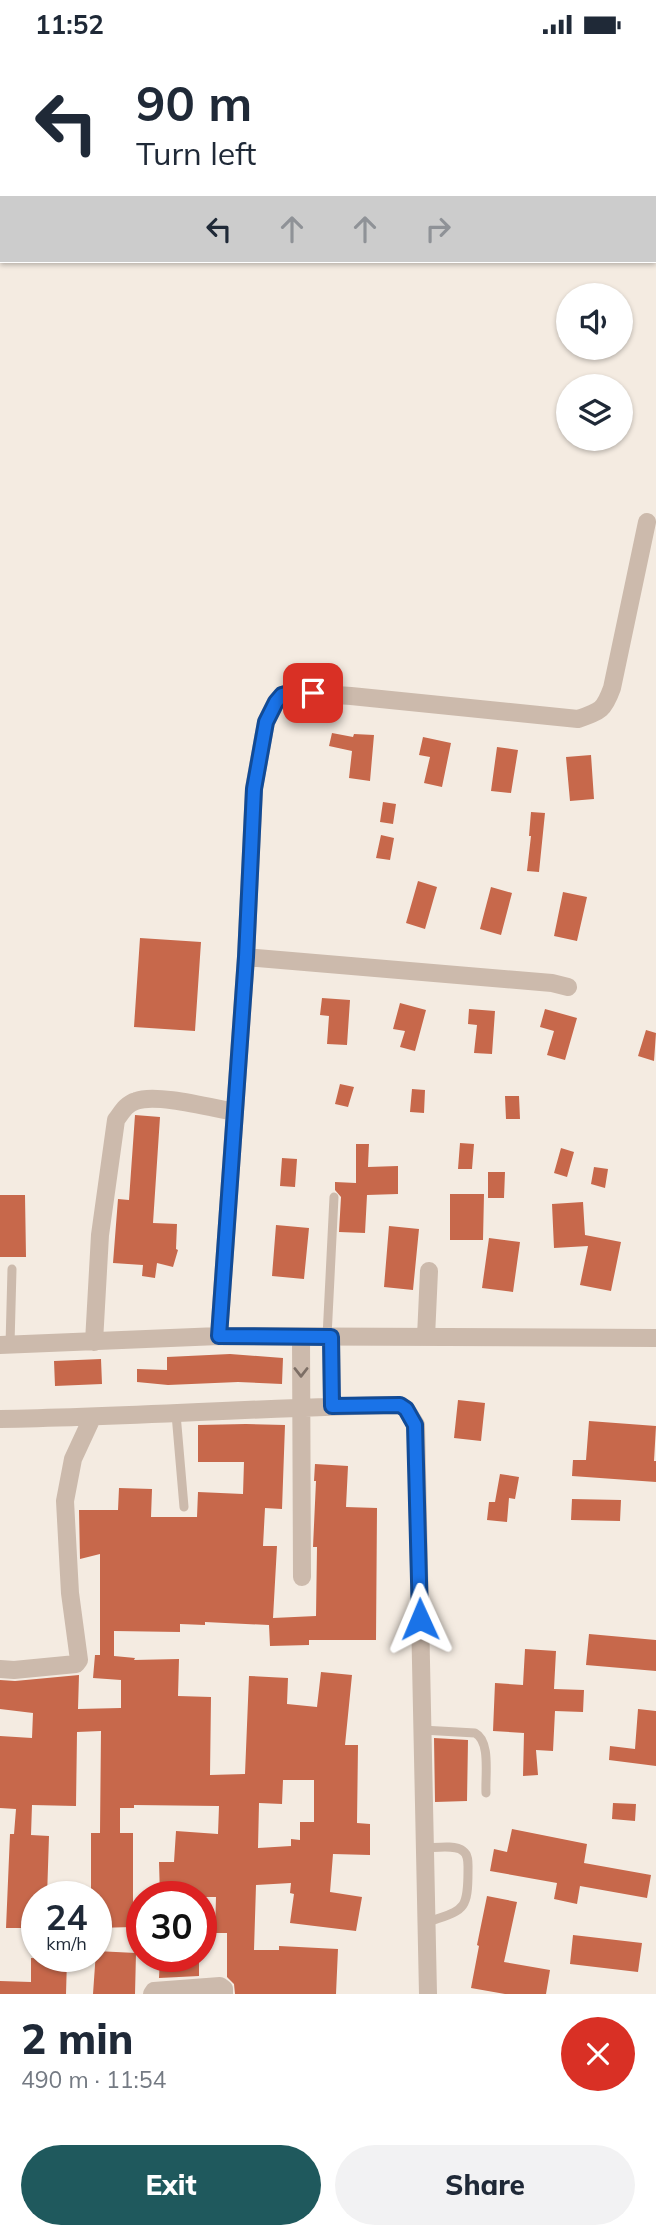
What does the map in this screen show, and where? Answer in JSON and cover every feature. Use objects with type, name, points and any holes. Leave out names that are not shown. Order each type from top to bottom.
[{"type":"street","points":[[219,1336],[246,957],[254,789],[266,722],[276,702],[282,695],[293,692],[578,719],[593,714],[605,706],[612,688],[646,522]]},
{"type":"street","points":[[246,957],[568,986]]},
{"type":"street","points":[[94,1342],[100,1235],[116,1120],[125,1107],[151,1098],[235,1111]]},
{"type":"street","points":[[426,1337],[429,1271]]},
{"type":"street","points":[[5,1345],[219,1336],[656,1338]]},
{"type":"street","points":[[301,1337],[302,1577]]},
{"type":"street","points":[[329,1337],[332,1406]]},
{"type":"street","points":[[0,1419],[92,1418],[332,1406],[400,1405],[406,1409],[415,1425],[428,1994]]},
{"type":"street","points":[[0,1669],[76,1664],[79,1660],[70,1593],[65,1501],[72,1459],[92,1418]]},
{"type":"street","points":[[152,1994],[155,1991],[220,1986],[224,1989],[224,1994]]},
{"type":"lane","points":[[329,1337],[334,1197]]},
{"type":"lane","points":[[5,1345],[12,1269]]},
{"type":"lane","points":[[176,1414],[184,1507]]},
{"type":"lane","points":[[422,1730],[475,1733],[482,1736],[485,1744],[486,1793]]},
{"type":"lane","points":[[425,1848],[457,1848],[464,1851],[468,1859],[468,1897],[465,1904],[458,1911],[426,1923]]},
{"type":"building","points":[[332,733],[353,737],[354,734],[374,735],[370,781],[349,778],[352,751],[329,746]]},
{"type":"building","points":[[423,737],[451,743],[442,787],[424,783],[430,757],[419,755]]},
{"type":"building","points":[[497,747],[518,750],[511,793],[491,791]]},
{"type":"building","points":[[591,755],[594,799],[570,801],[566,757]]},
{"type":"building","points":[[383,802],[396,804],[393,824],[380,822]]},
{"type":"building","points":[[531,812],[545,813],[539,872],[527,871]]},
{"type":"building","points":[[381,835],[394,838],[390,860],[376,858]]},
{"type":"building","points":[[418,881],[437,887],[425,929],[406,923]]},
{"type":"building","points":[[491,887],[512,893],[501,935],[480,929]]},
{"type":"building","points":[[563,892],[587,897],[577,941],[554,936]]},
{"type":"building","points":[[140,938],[201,942],[195,1031],[134,1027]]},
{"type":"building","points":[[322,998],[350,1000],[347,1045],[327,1044],[329,1016],[320,1015]]},
{"type":"building","points":[[400,1003],[426,1010],[415,1051],[400,1047],[405,1031],[393,1029]]},
{"type":"building","points":[[469,1009],[495,1011],[492,1054],[474,1053],[477,1025],[468,1024]]},
{"type":"building","points":[[545,1009],[577,1018],[565,1060],[547,1055],[554,1031],[540,1027]]},
{"type":"building","points":[[646,1030],[656,1033],[654,1061],[638,1056]]},
{"type":"building","points":[[340,1084],[354,1087],[348,1107],[335,1104]]},
{"type":"building","points":[[412,1089],[425,1090],[424,1113],[410,1112]]},
{"type":"building","points":[[505,1096],[519,1096],[520,1119],[506,1119]]},
{"type":"building","points":[[135,1115],[160,1117],[153,1223],[177,1224],[178,1250],[173,1267],[157,1263],[155,1278],[142,1276],[143,1265],[113,1263],[118,1199],[129,1200]]},
{"type":"building","points":[[460,1143],[474,1144],[472,1169],[458,1169]]},
{"type":"building","points":[[356,1144],[369,1144],[368,1167],[398,1166],[398,1194],[367,1195],[365,1233],[339,1232],[341,1197],[335,1190],[335,1182],[356,1183]]},
{"type":"building","points":[[561,1148],[574,1152],[567,1177],[554,1173]]},
{"type":"building","points":[[282,1158],[297,1159],[295,1187],[280,1186]]},
{"type":"building","points":[[594,1167],[608,1169],[605,1188],[591,1184]]},
{"type":"building","points":[[488,1172],[505,1172],[504,1198],[488,1198]]},
{"type":"building","points":[[450,1194],[484,1194],[483,1240],[450,1240]]},
{"type":"building","points":[[0,1195],[25,1195],[26,1257],[0,1257]]},
{"type":"building","points":[[583,1202],[585,1235],[621,1242],[611,1291],[580,1285],[588,1246],[554,1248],[552,1204]]},
{"type":"building","points":[[276,1225],[309,1228],[304,1279],[272,1276]]},
{"type":"building","points":[[389,1226],[419,1229],[413,1290],[384,1287]]},
{"type":"building","points":[[489,1238],[520,1242],[513,1292],[482,1288]]},
{"type":"building","points":[[230,1354],[283,1358],[282,1384],[238,1382],[168,1385],[137,1382],[137,1369],[167,1370],[167,1357]]},
{"type":"building","points":[[101,1359],[102,1384],[55,1386],[54,1361]]},
{"type":"building","points":[[458,1400],[485,1403],[481,1441],[454,1438]]},
{"type":"building","points":[[589,1421],[656,1426],[656,1482],[572,1476],[573,1460],[586,1460]]},
{"type":"building","points":[[198,1425],[285,1425],[282,1509],[265,1508],[263,1546],[277,1546],[273,1618],[316,1616],[317,1547],[313,1547],[315,1464],[348,1466],[346,1507],[377,1508],[376,1640],[309,1640],[309,1645],[270,1646],[269,1625],[205,1622],[205,1625],[180,1624],[180,1632],[114,1631],[114,1656],[135,1658],[134,1660],[179,1659],[178,1696],[211,1697],[210,1775],[245,1774],[249,1676],[288,1678],[287,1704],[317,1707],[321,1672],[352,1675],[345,1745],[358,1745],[357,1823],[370,1824],[370,1855],[333,1854],[330,1892],[362,1897],[356,1931],[290,1923],[294,1894],[290,1893],[291,1883],[256,1885],[254,1950],[279,1950],[279,1946],[338,1949],[336,1994],[235,1994],[234,1984],[227,1977],[227,1933],[217,1933],[217,1881],[160,1881],[159,1862],[174,1862],[176,1831],[218,1834],[219,1806],[134,1805],[134,1808],[120,1808],[120,1833],[133,1833],[133,1881],[126,1881],[126,1927],[112,1928],[112,1881],[91,1881],[91,1833],[100,1833],[101,1731],[77,1732],[76,1806],[32,1805],[31,1835],[49,1836],[48,1881],[21,1881],[21,1928],[6,1928],[10,1834],[14,1834],[16,1809],[0,1808],[0,1736],[32,1738],[33,1713],[0,1709],[0,1680],[79,1675],[78,1709],[121,1708],[121,1680],[93,1678],[95,1655],[100,1655],[100,1554],[80,1559],[79,1510],[118,1510],[119,1488],[152,1489],[151,1517],[197,1517],[198,1492],[243,1494],[244,1462],[198,1462]],"holes":[[[283,1780],[314,1780],[314,1822],[300,1822],[300,1840],[291,1839],[291,1846],[258,1848],[259,1803],[282,1804]]]},
{"type":"building","points":[[500,1474],[519,1477],[515,1499],[509,1498],[507,1522],[487,1520],[489,1502],[495,1502]]},
{"type":"building","points":[[572,1499],[621,1500],[620,1521],[571,1520]]},
{"type":"building","points":[[589,1634],[656,1640],[656,1671],[586,1665]]},
{"type":"building","points":[[525,1649],[556,1651],[554,1689],[584,1690],[583,1712],[555,1711],[553,1751],[536,1750],[538,1775],[523,1776],[524,1733],[493,1731],[495,1683],[523,1685]]},
{"type":"building","points":[[638,1709],[656,1711],[656,1766],[609,1760],[610,1746],[635,1749]]},
{"type":"building","points":[[434,1738],[468,1740],[467,1801],[435,1802]]},
{"type":"building","points":[[613,1803],[636,1804],[635,1821],[612,1819]]},
{"type":"building","points":[[512,1829],[587,1844],[584,1863],[651,1875],[647,1898],[580,1886],[577,1904],[554,1899],[557,1883],[490,1871],[494,1849],[507,1852]]},
{"type":"building","points":[[487,1896],[517,1902],[504,1962],[550,1970],[546,1994],[505,1994],[471,1988]]},
{"type":"building","points":[[573,1935],[642,1943],[638,1972],[570,1964]]},
{"type":"building","points":[[112,1952],[126,1952],[126,1972],[136,1972],[135,1994],[93,1994],[95,1972],[112,1972]]},
{"type":"building","points":[[31,1972],[67,1972],[66,1994],[0,1994],[0,1981],[31,1982]]},
{"type":"building","points":[[159,1972],[199,1972],[199,1976],[159,1978]]},
{"type":"route","points":[[313,693],[293,692],[282,695],[276,702],[266,722],[254,789],[246,957],[219,1336],[331,1337],[332,1406],[400,1405],[411,1416],[415,1425],[420,1619]]}]
